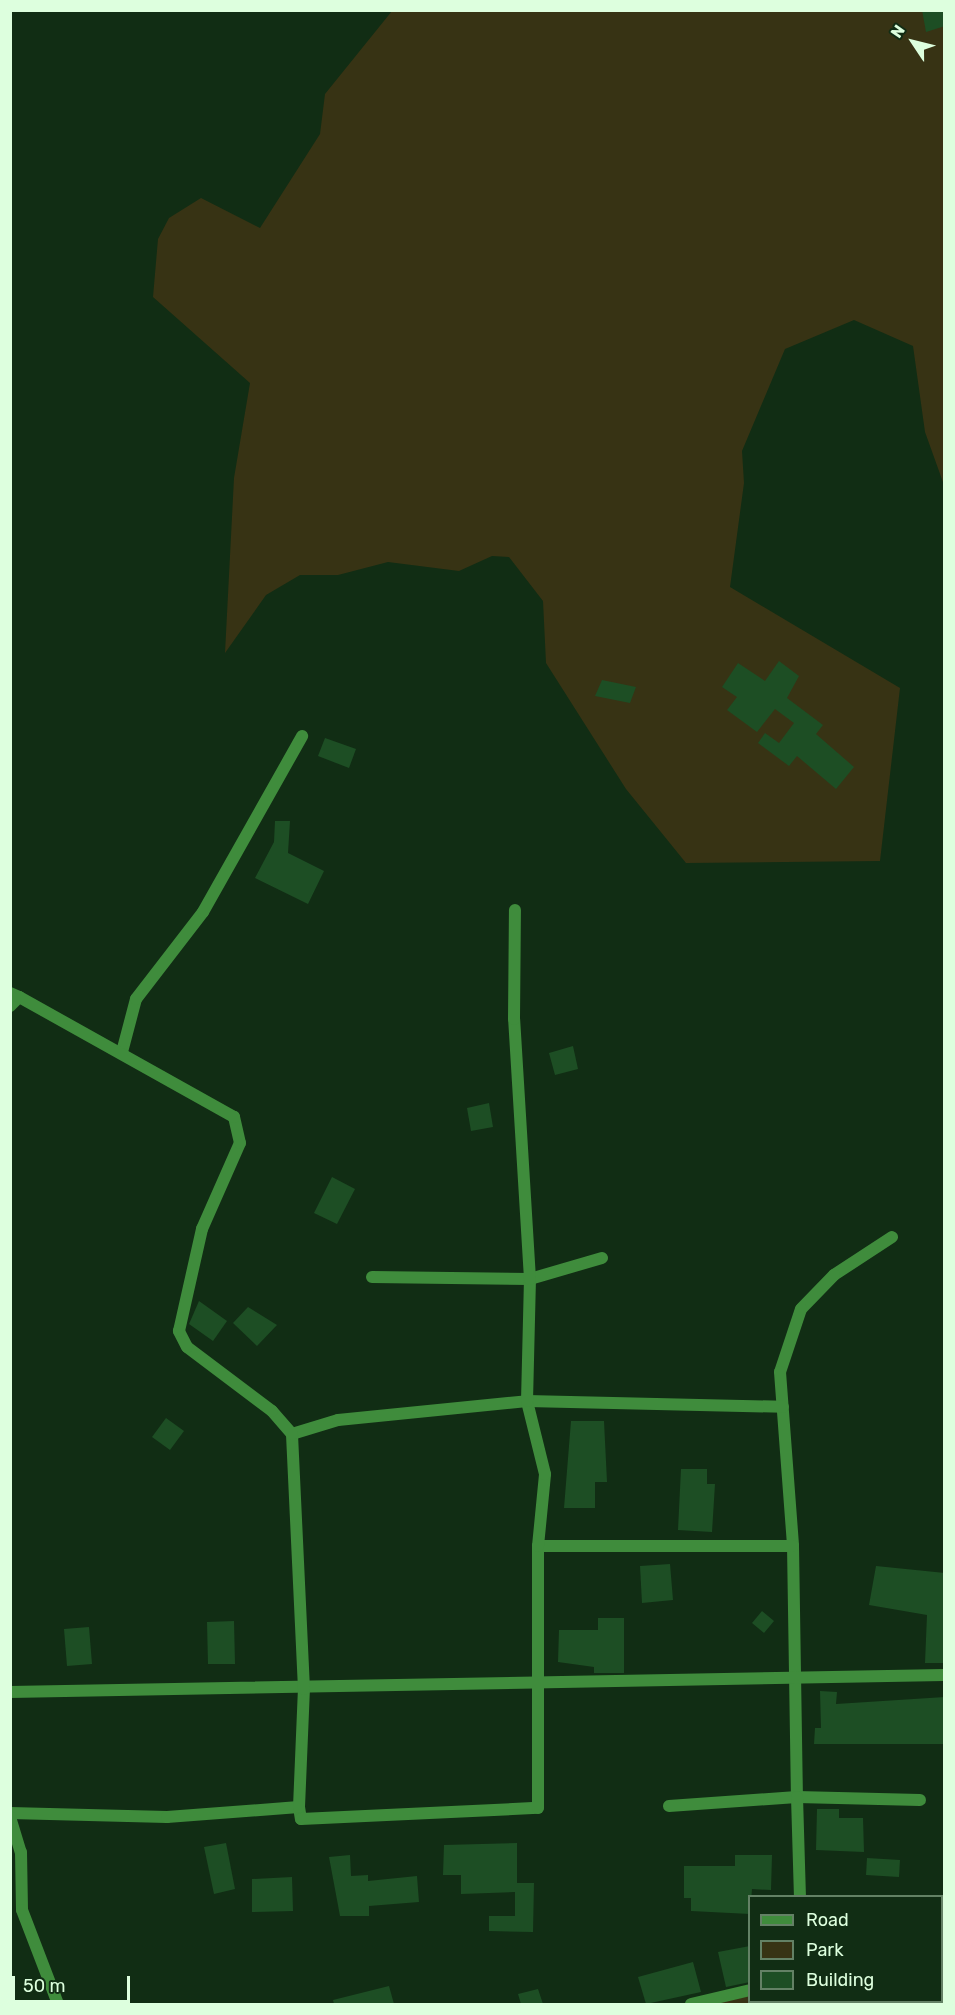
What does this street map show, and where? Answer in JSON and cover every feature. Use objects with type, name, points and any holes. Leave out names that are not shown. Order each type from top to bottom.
[{"type":"street","points":[[122,1052],[136,999],[203,912],[302,736]]},
{"type":"street","points":[[13,998],[122,1052],[234,1117],[240,1143],[202,1229],[179,1331],[187,1347],[272,1411],[292,1434],[304,1689],[299,1807],[301,1819],[538,1808],[538,1546],[545,1474],[527,1401],[530,1279],[514,1020],[515,910]]},
{"type":"street","points":[[800,1895],[793,1546],[780,1372],[801,1309],[834,1275],[892,1237]]},
{"type":"street","points":[[372,1277],[530,1279],[602,1258]]},
{"type":"street","points":[[292,1434],[339,1420],[527,1401],[783,1407]]},
{"type":"street","points":[[538,1546],[793,1546]]},
{"type":"street","points":[[10,1692],[539,1686],[945,1675]]},
{"type":"street","points":[[669,1806],[797,1797],[920,1800]]},
{"type":"street","points":[[58,2004],[22,1910],[21,1852],[10,1815],[167,1817],[299,1807]]},
{"type":"street","points":[[691,2004],[748,1990]]},
{"type":"green space","points":[[392,11],[944,11],[944,485],[925,432],[913,346],[854,320],[785,349],[742,451],[744,483],[730,587],[900,688],[880,861],[686,863],[626,789],[546,663],[543,601],[509,557],[492,556],[459,571],[388,562],[338,575],[300,575],[266,595],[225,653],[234,478],[250,383],[153,297],[158,239],[169,218],[201,198],[260,228],[320,134],[325,94]]},
{"type":"green space","points":[[944,1926],[944,2004],[701,2004],[748,1990],[748,2003],[943,2003]]},
{"type":"building","points":[[922,10],[945,10],[945,26],[926,32]]},
{"type":"building","points":[[779,661],[799,676],[787,698],[823,725],[816,734],[854,767],[836,789],[797,756],[789,766],[758,743],[765,733],[779,743],[794,723],[775,709],[757,732],[727,710],[737,697],[722,687],[738,663],[765,681]]},
{"type":"building","points":[[602,680],[636,687],[630,703],[595,696]]},
{"type":"building","points":[[325,738],[356,749],[349,768],[318,756]]},
{"type":"building","points":[[275,821],[290,821],[288,853],[324,871],[308,904],[255,878],[274,842]]},
{"type":"building","points":[[573,1046],[578,1069],[555,1075],[549,1053]]},
{"type":"building","points":[[489,1103],[493,1127],[471,1131],[467,1108]]},
{"type":"building","points":[[332,1177],[355,1189],[337,1224],[314,1213]]},
{"type":"building","points":[[199,1301],[227,1321],[213,1341],[189,1324]]},
{"type":"building","points":[[248,1307],[277,1325],[257,1346],[233,1323]]},
{"type":"building","points":[[166,1418],[184,1431],[170,1450],[152,1437]]},
{"type":"building","points":[[571,1421],[604,1421],[607,1482],[595,1482],[595,1508],[564,1508]]},
{"type":"building","points":[[681,1469],[707,1469],[707,1484],[715,1484],[712,1532],[678,1530]]},
{"type":"building","points":[[670,1564],[673,1600],[642,1603],[640,1566]]},
{"type":"building","points":[[876,1566],[945,1573],[945,1663],[925,1663],[927,1615],[869,1605]]},
{"type":"building","points":[[762,1611],[774,1621],[764,1633],[752,1623]]},
{"type":"building","points":[[598,1618],[624,1618],[624,1673],[594,1673],[594,1667],[558,1662],[559,1630],[598,1630]]},
{"type":"building","points":[[234,1621],[235,1664],[208,1664],[207,1622]]},
{"type":"building","points":[[89,1627],[92,1664],[67,1666],[64,1629]]},
{"type":"building","points":[[820,1691],[837,1692],[836,1704],[945,1697],[945,1744],[814,1744],[815,1728],[821,1728]]},
{"type":"building","points":[[817,1809],[839,1809],[839,1818],[863,1818],[864,1852],[816,1850]]},
{"type":"building","points":[[226,1843],[235,1889],[214,1894],[204,1847]]},
{"type":"building","points":[[517,1843],[517,1883],[534,1883],[533,1932],[489,1931],[489,1916],[515,1916],[515,1892],[461,1894],[461,1875],[443,1875],[444,1845]]},
{"type":"building","points":[[350,1855],[351,1876],[368,1875],[368,1881],[417,1876],[419,1902],[369,1906],[369,1916],[340,1916],[329,1857]]},
{"type":"building","points":[[735,1855],[772,1855],[771,1890],[752,1889],[752,1895],[748,1895],[748,1914],[691,1911],[691,1898],[684,1898],[684,1866],[735,1866]]},
{"type":"building","points":[[867,1858],[900,1860],[899,1877],[866,1875]]},
{"type":"building","points":[[292,1877],[293,1911],[252,1912],[252,1879]]},
{"type":"building","points":[[748,1946],[748,1982],[726,1987],[718,1952]]},
{"type":"building","points":[[693,1962],[701,1992],[646,2004],[638,1977]]},
{"type":"building","points":[[389,1986],[394,2004],[334,2004],[333,2000]]},
{"type":"building","points":[[538,1989],[543,2004],[521,2004],[518,1994]]}]
